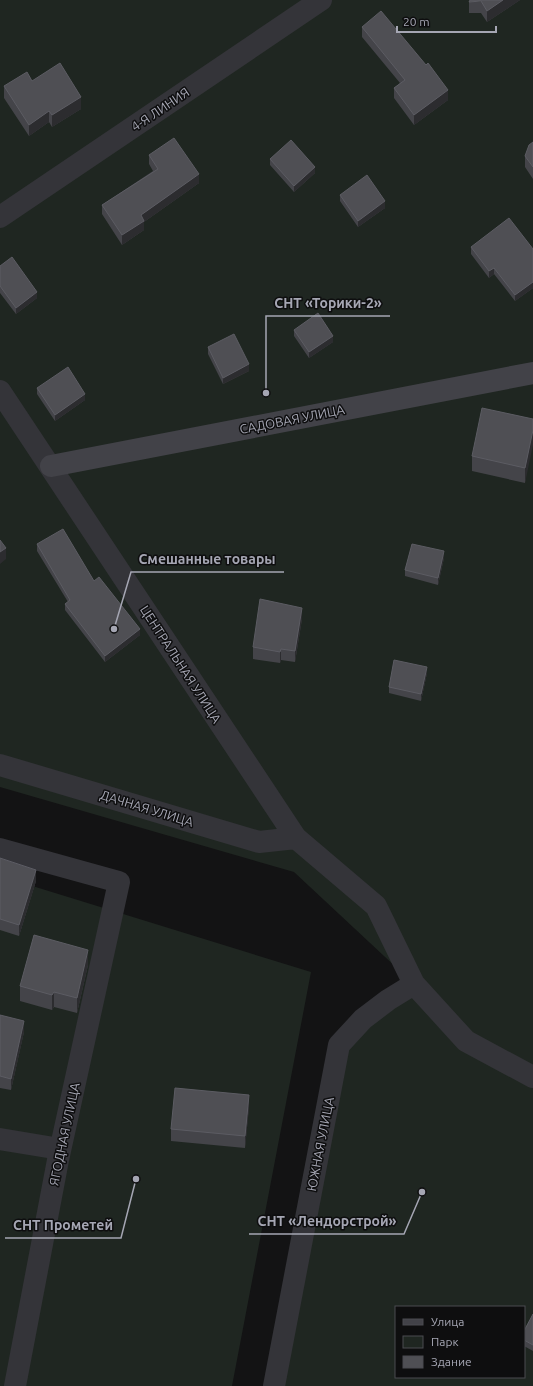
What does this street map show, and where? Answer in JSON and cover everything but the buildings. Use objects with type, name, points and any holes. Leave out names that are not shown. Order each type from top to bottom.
[{"type":"street","name":"4-Я ЛИНИЯ","points":[[0,217],[321,0]]},
{"type":"street","name":"САДОВАЯ УЛИЦА","points":[[50,466],[533,373]]},
{"type":"street","name":"ЦЕНТРАЛЬНАЯ УЛИЦА","points":[[0,391],[296,838],[376,906],[414,984],[466,1041],[533,1077]]},
{"type":"street","name":"ДАЧНАЯ УЛИЦА","points":[[0,765],[259,842],[296,838]]},
{"type":"street","name":"ЯГОДНАЯ УЛИЦА","points":[[0,849],[119,882],[60,1149],[15,1386]]},
{"type":"street","name":"ЮЖНАЯ УЛИЦА","points":[[274,1386],[339,1045],[363,1019],[388,1000],[414,984]]},
{"type":"street","points":[[0,1140],[60,1149]]},
{"type":"green space","points":[[0,0],[533,0],[533,1386],[274,1386],[339,1045],[414,984],[294,872],[0,787]]},
{"type":"green space","points":[[0,876],[311,972],[232,1386],[0,1386]]},
{"type":"place","name":"СНТ «Торики-2»","points":[[266,393]]},
{"type":"place","name":"Смешанные товары","points":[[114,629]]},
{"type":"place","name":"СНТ Прометей","points":[[136,1179]]},
{"type":"place","name":"СНТ «Лендорстрой»","points":[[422,1192]]}]
